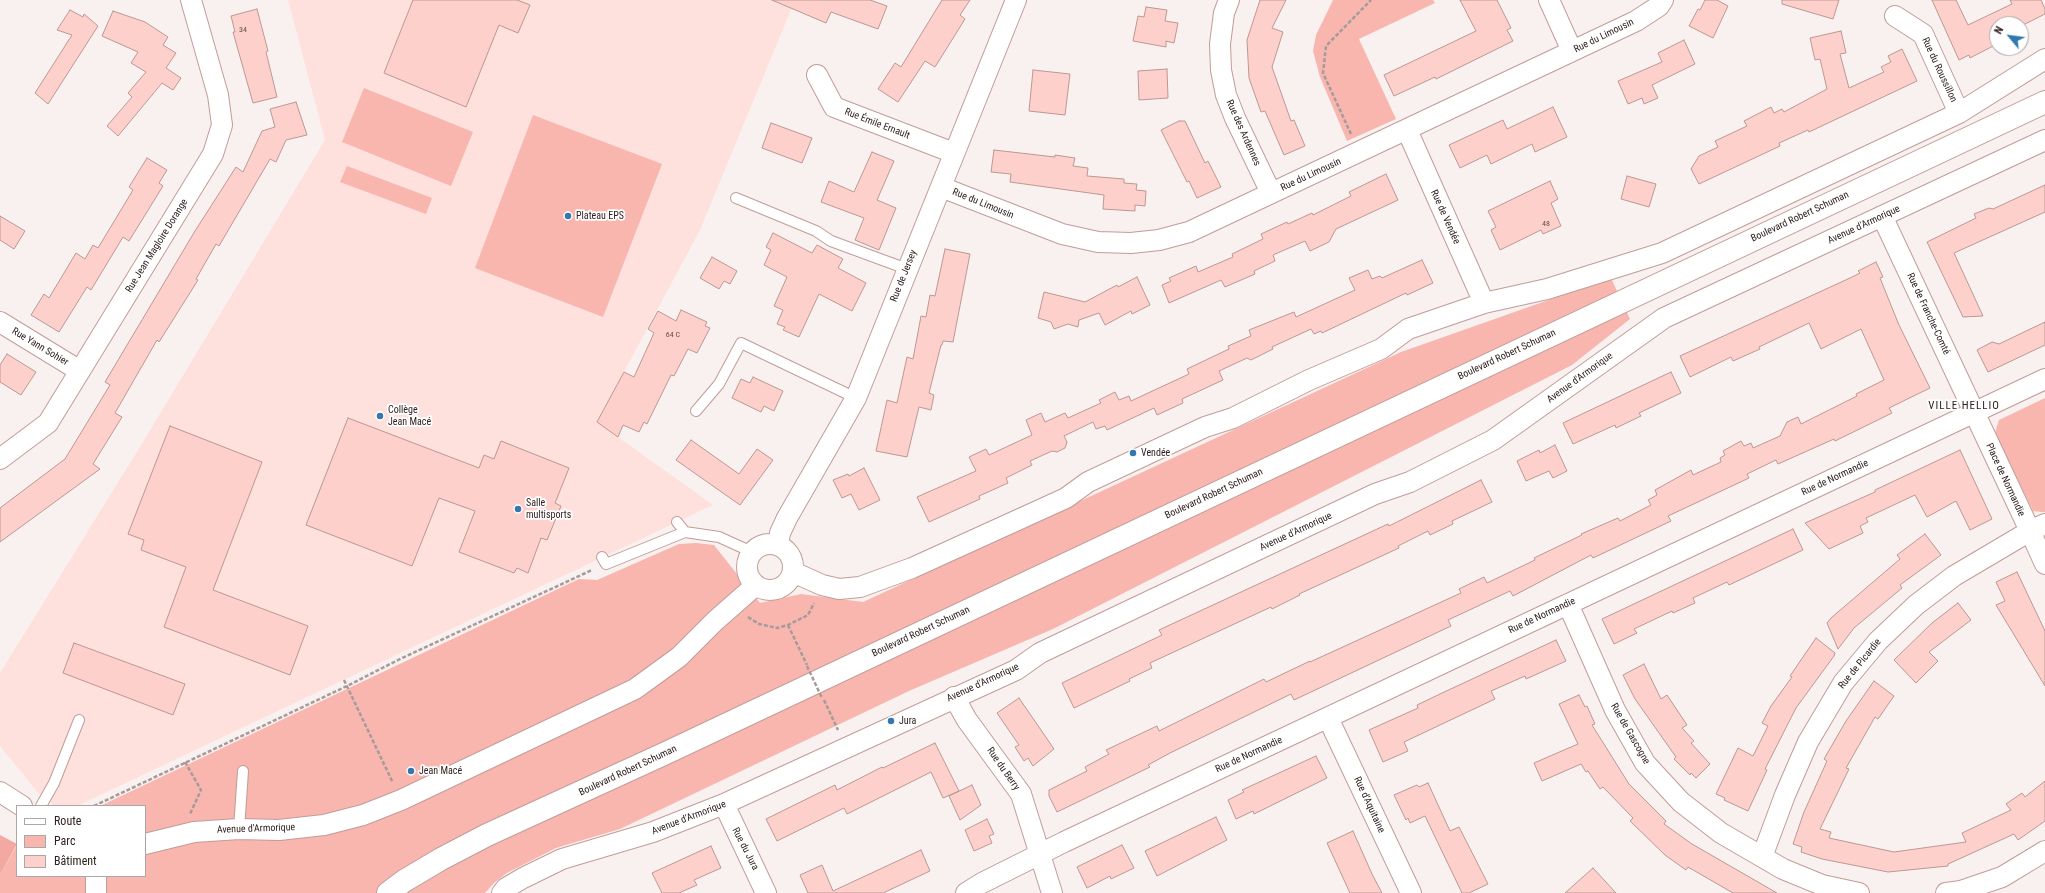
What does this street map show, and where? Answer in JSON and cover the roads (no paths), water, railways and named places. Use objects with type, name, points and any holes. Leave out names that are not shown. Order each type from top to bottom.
[{"type":"main road","name":"Boulevard Robert Schuman","points":[[388,893],[404,881],[441,859],[488,835],[659,757],[2045,102]]},
{"type":"street","name":"Rue Jean Magloire Dorange","points":[[0,459],[48,423],[213,154],[222,125],[218,95],[191,0]]},
{"type":"street","name":"Rue de Jersey","points":[[778,545],[780,533],[787,518],[856,398],[1016,0]]},
{"type":"street","name":"Rue des Ardennes","points":[[1229,0],[1224,13],[1220,44],[1221,70],[1226,95],[1235,118],[1271,193]]},
{"type":"street","points":[[1549,0],[1572,51]]},
{"type":"street","name":"Rue du Limousin","points":[[941,187],[1062,234],[1098,242],[1131,243],[1159,240],[1188,232],[1359,153],[1636,21],[1659,6],[1663,0]]},
{"type":"street","name":"Rue du Roussillon","points":[[1896,16],[1922,34],[1959,113]]},
{"type":"street","points":[[793,572],[822,585],[839,589],[860,587],[912,568],[1066,498],[1088,482],[1205,427],[1233,418],[1309,380],[1381,349],[1408,329],[1484,303],[1547,289],[1662,253],[1959,113],[2045,59]]},
{"type":"street","name":"Rue Émile Ernault","points":[[817,75],[834,106],[954,153]]},
{"type":"street","name":"Rue de Vendée","points":[[1406,130],[1484,303]]},
{"type":"street","name":"Avenue d'Armorique","points":[[527,885],[562,859],[653,832],[724,804],[954,697],[1016,670],[1040,653],[1375,494],[1410,482],[1493,440],[1664,318],[2045,140]]},
{"type":"street","name":"Rue de Franche-Comté","points":[[1882,216],[1974,412]]},
{"type":"street","name":"Rue Yann Sohier","points":[[0,322],[80,370]]},
{"type":"street","name":"Rue de Normandie","points":[[1040,855],[2045,379]]},
{"type":"street","name":"Place de Normandie","points":[[1974,412],[2037,528],[2045,564]]},
{"type":"street","name":"Rue de Picardie","points":[[1762,856],[1785,795],[1808,742],[1843,683],[1878,641],[1916,605],[1954,576],[2037,528]]},
{"type":"street","points":[[764,544],[778,545],[789,553],[793,566],[793,572],[790,579],[778,589],[770,590],[756,585],[751,580],[747,566],[752,552],[764,544]]},
{"type":"street","name":"Avenue d'Armorique","points":[[146,844],[194,832],[239,829],[279,830],[324,825],[363,815],[401,800],[635,689],[679,656],[714,621],[756,585]]},
{"type":"street","name":"Rue de Gascogne","points":[[1568,604],[1615,710],[1645,763],[1682,802],[1721,833],[1783,869],[1822,885],[1859,893]]},
{"type":"street","name":"Rue du Berry","points":[[954,697],[1021,794],[1052,893]]},
{"type":"street","name":"Rue d'Aquitaine","points":[[1328,718],[1410,893]]},
{"type":"street","points":[[0,792],[20,805]]},
{"type":"street","name":"Rue du Jura","points":[[724,804],[766,893]]},
{"type":"street","points":[[1946,893],[1961,891],[2002,876],[2045,851]]},
{"type":"street","points":[[966,893],[996,875],[1040,855]]},
{"type":"street","points":[[96,877],[96,893]]},
{"type":"street","points":[[502,893],[506,888],[527,885]]},
{"type":"lane","points":[[736,198],[816,231],[831,241],[907,269]]},
{"type":"lane","points":[[696,411],[719,384],[741,343],[856,398]]},
{"type":"lane","points":[[677,522],[685,532]]},
{"type":"lane","points":[[604,561],[685,532],[719,537],[752,552]]},
{"type":"lane","points":[[42,805],[54,782],[79,720]]},
{"type":"lane","points":[[239,829],[243,772]]},
{"type":"place","name":"Plateau EPS","points":[[568,216]]},
{"type":"place","name":"Collège Jean Macé","points":[[380,416]]},
{"type":"place","name":"Vendée","points":[[1133,453]]},
{"type":"place","name":"Salle multisports","points":[[518,509]]},
{"type":"place","name":"Jura","points":[[891,721]]},
{"type":"place","name":"Jean Macé","points":[[411,771]]},
{"type":"district","name":"VILLE HELLIO","points":[[1964,406]]}]
